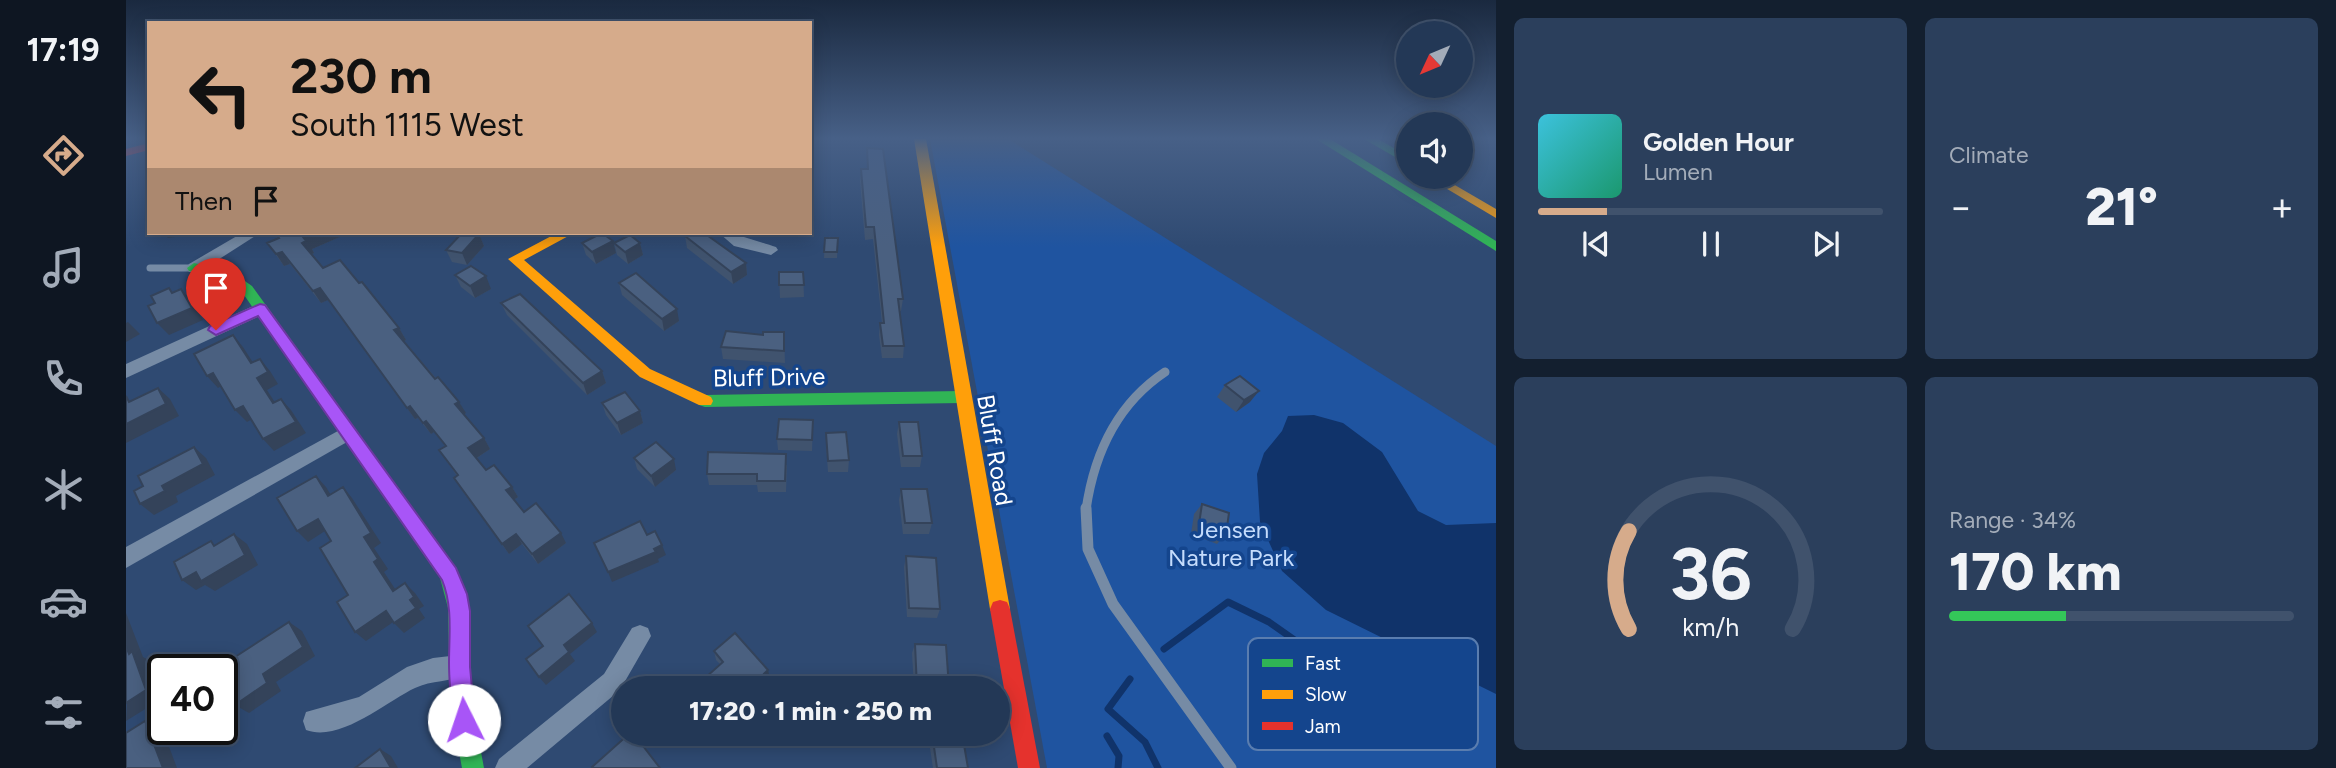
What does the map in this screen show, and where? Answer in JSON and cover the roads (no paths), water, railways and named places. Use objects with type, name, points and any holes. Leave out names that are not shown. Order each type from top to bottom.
[{"type":"main road","name":"Bluff Road","points":[[926,175],[962,397],[1029,768]]},
{"type":"main road","points":[[1380,175],[1496,247]]},
{"type":"main road","points":[[1453,189],[1496,214]]},
{"type":"main road","name":"Bluff Drive","points":[[563,235],[515,259],[645,373],[703,401],[962,397]]},
{"type":"main road","points":[[194,268],[235,277],[249,287],[260,309],[449,574],[458,594],[466,747],[473,768]]},
{"type":"street","points":[[194,268],[249,235]]},
{"type":"street","points":[[729,235],[739,243],[771,250]]},
{"type":"street","points":[[126,371],[260,309]]},
{"type":"street","points":[[126,558],[347,433]]},
{"type":"street","points":[[508,768],[612,681],[640,636]]},
{"type":"street","points":[[315,721],[346,715],[407,679],[433,670],[460,667]]},
{"type":"lane","points":[[149,268],[194,268]]},
{"type":"lane","points":[[1164,372],[1138,391],[1110,428],[1096,462],[1086,503],[1087,547],[1106,593],[1125,626],[1230,767]]},
{"type":"waterway","points":[[1164,649],[1228,602],[1269,622],[1292,638]]},
{"type":"waterway","points":[[1130,679],[1108,709],[1145,742],[1158,768]]},
{"type":"waterway","points":[[1107,736],[1119,756],[1118,768]]},
{"type":"park label","name":"Jensen Nature Park","points":[[1231,543]]}]
